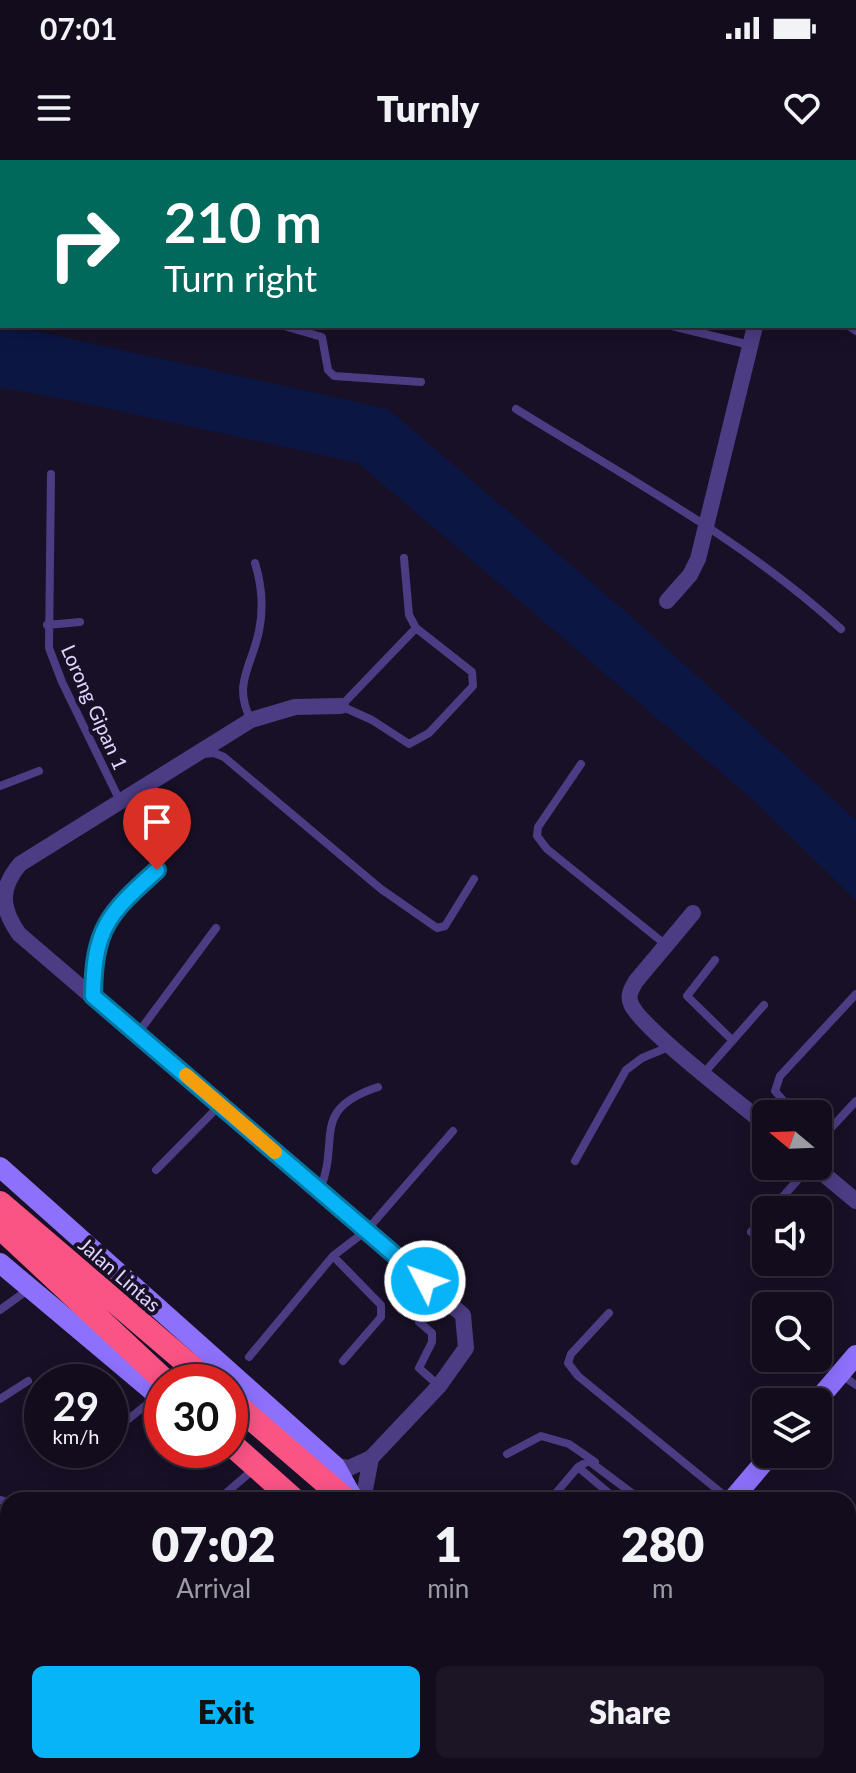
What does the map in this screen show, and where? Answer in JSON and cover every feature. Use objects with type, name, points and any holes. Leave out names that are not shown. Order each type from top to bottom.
[{"type":"highway","name":"Jalan Lintas","points":[[0,1203],[188,1364]]},
{"type":"highway","points":[[0,1227],[144,1374]]},
{"type":"highway","points":[[248,1416],[337,1492]]},
{"type":"highway","points":[[248,1460],[285,1492]]},
{"type":"street","points":[[667,601],[695,568],[754,328]]},
{"type":"street","points":[[335,1466],[349,1468],[371,1458],[439,1386],[466,1348],[463,1315],[19,934],[1,907],[0,886],[6,875],[251,720],[295,707],[341,706]]},
{"type":"street","points":[[693,913],[630,992],[631,1005],[672,1046],[752,1113]]},
{"type":"street","points":[[0,1167],[335,1466],[350,1492]]},
{"type":"street","points":[[830,1180],[856,1201]]},
{"type":"street","points":[[0,1263],[144,1378]]},
{"type":"street","points":[[848,1380],[856,1355]]},
{"type":"street","points":[[365,1492],[371,1458]]},
{"type":"street","points":[[248,1462],[255,1467]]},
{"type":"street","points":[[738,1492],[759,1468]]},
{"type":"lane","points":[[291,328],[322,337],[328,370],[334,376],[421,382]]},
{"type":"lane","points":[[680,328],[750,345]]},
{"type":"lane","points":[[516,409],[669,504],[708,524],[792,586],[841,629]]},
{"type":"lane","name":"Lorong Gipan 1","points":[[51,474],[47,625],[56,669],[120,801]]},
{"type":"lane","points":[[404,558],[409,615],[416,628],[472,672],[473,686],[429,733],[409,744],[372,720],[341,706],[416,628]]},
{"type":"lane","points":[[251,720],[242,704],[242,690],[258,638],[263,604],[255,563]]},
{"type":"lane","points":[[47,625],[80,622]]},
{"type":"lane","points":[[194,755],[214,753],[224,757],[381,889],[437,928],[445,926],[474,879]]},
{"type":"lane","points":[[581,764],[538,827],[537,836],[547,849],[666,945]]},
{"type":"lane","points":[[0,786],[39,771]]},
{"type":"lane","points":[[93,996],[97,942],[122,902],[157,870]]},
{"type":"lane","points":[[138,1033],[216,928]]},
{"type":"lane","points":[[715,960],[687,996],[732,1040]]},
{"type":"lane","points":[[783,1100],[775,1091],[780,1076],[856,994]]},
{"type":"lane","points":[[704,1073],[764,1005]]},
{"type":"lane","points":[[575,1161],[626,1070],[642,1058],[672,1046]]},
{"type":"lane","points":[[320,1190],[326,1175],[332,1121],[344,1102],[378,1087]]},
{"type":"lane","points":[[832,1127],[856,1101]]},
{"type":"lane","points":[[156,1170],[220,1105]]},
{"type":"lane","points":[[249,1357],[333,1256],[367,1230],[453,1131]]},
{"type":"lane","points":[[784,1196],[799,1180]]},
{"type":"lane","points":[[333,1256],[381,1305],[381,1317],[343,1361]]},
{"type":"lane","points":[[0,1310],[29,1288]]},
{"type":"lane","points":[[609,1313],[571,1354],[568,1363],[578,1376],[721,1492]]},
{"type":"lane","points":[[419,1322],[432,1333],[432,1342],[419,1368],[439,1386]]},
{"type":"lane","points":[[0,1399],[24,1384]]},
{"type":"lane","points":[[128,1419],[144,1407]]},
{"type":"lane","points":[[507,1454],[541,1436],[569,1444],[631,1492]]},
{"type":"lane","points":[[557,1492],[578,1467],[589,1461],[598,1465]]},
{"type":"lane","points":[[227,1492],[255,1467]]},
{"type":"lane","points":[[578,1467],[608,1492]]},
{"type":"shaded area","points":[[0,330],[40,332],[388,409],[633,618],[856,820],[856,900],[752,799],[358,463],[0,388]]},
{"type":"slow traffic","points":[[186,1075],[275,1152]]},
{"type":"route","points":[[157,870],[122,902],[97,942],[93,996],[425,1281]]}]
